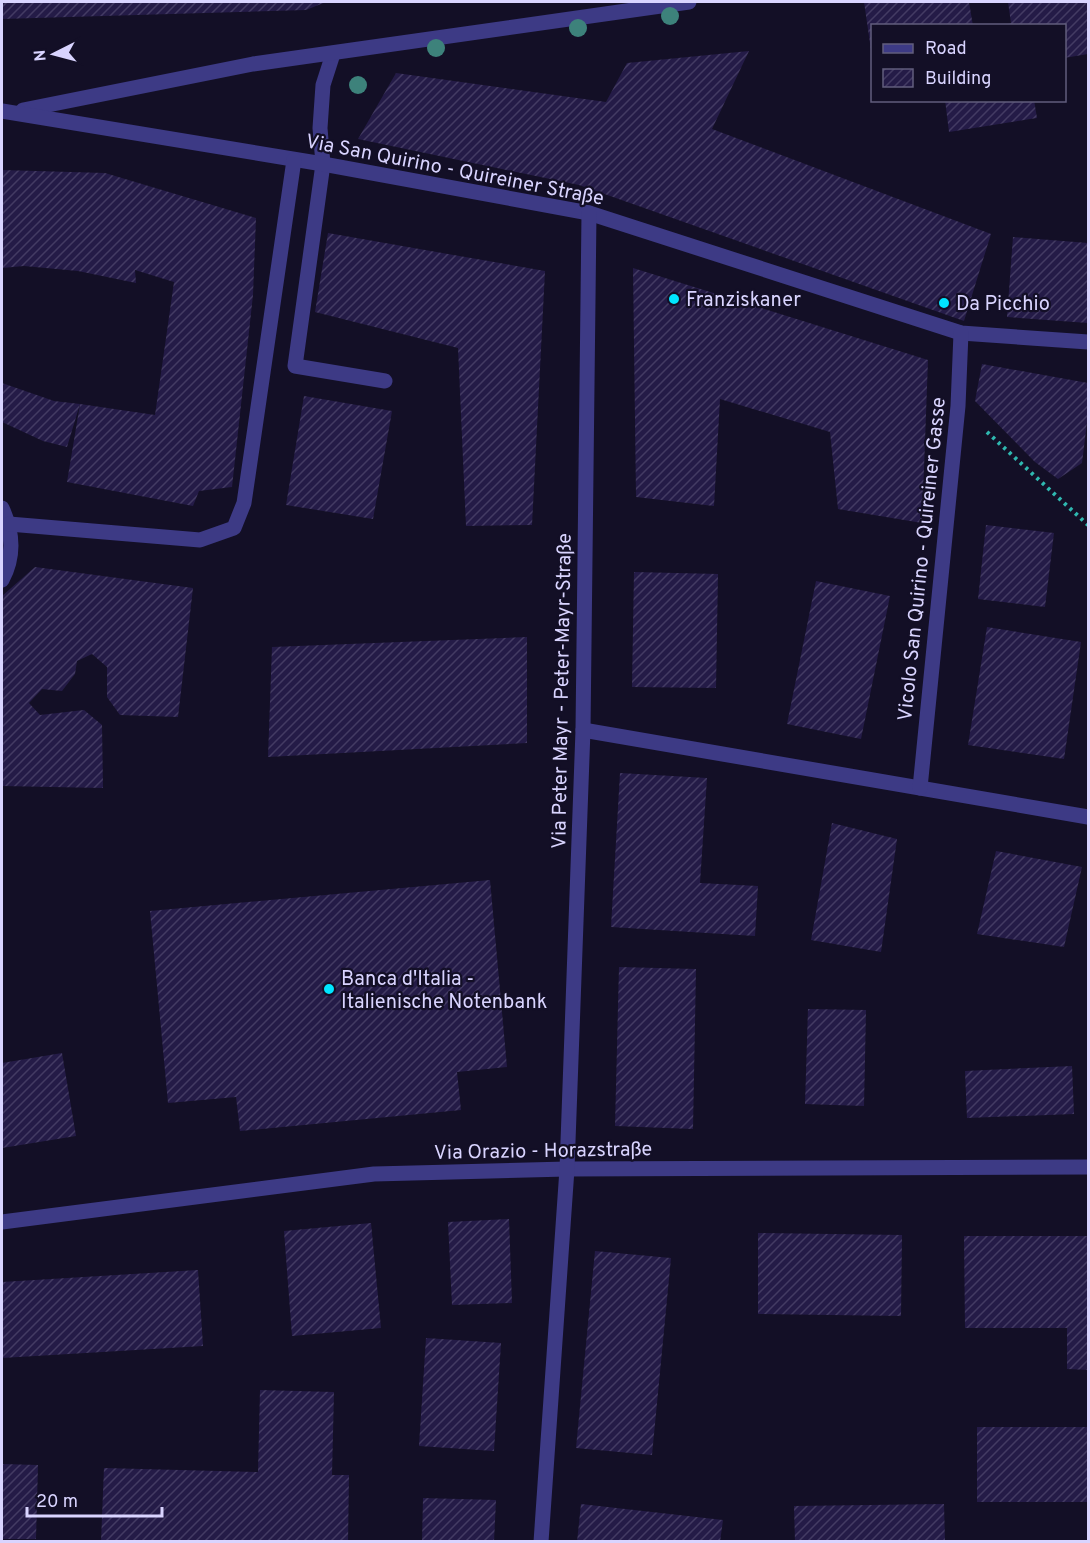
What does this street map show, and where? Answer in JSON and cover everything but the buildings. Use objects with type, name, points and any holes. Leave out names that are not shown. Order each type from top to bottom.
[{"type":"street","points":[[8,112],[253,64],[689,2]]},
{"type":"street","points":[[333,54],[323,85],[320,117],[323,164],[296,366],[386,381]]},
{"type":"street","name":"Via San Quirino - Quireiner Straße","points":[[8,112],[323,164],[589,213],[961,333],[1089,342]]},
{"type":"street","points":[[9,524],[200,540],[234,528],[244,503],[294,160]]},
{"type":"street","name":"Via Peter Mayr - Peter-Mayr-Straße","points":[[542,1542],[567,1169],[583,730],[589,213]]},
{"type":"street","name":"Vicolo San Quirino - Quireiner Gasse","points":[[920,788],[958,406],[961,333]]},
{"type":"street","points":[[2,508],[9,524],[12,546],[8,568],[2,580]]},
{"type":"street","points":[[583,730],[1089,817]]},
{"type":"street","name":"Via Orazio - Horazstraße","points":[[2,1222],[374,1174],[567,1169],[1089,1167]]},
{"type":"path","points":[[958,406],[1089,525]]},
{"type":"place","name":"Franziskaner","points":[[674,299]]},
{"type":"place","name":"Da Picchio","points":[[944,303]]},
{"type":"place","name":"Banca d'Italia - Italienische Notenbank","points":[[329,989]]}]
